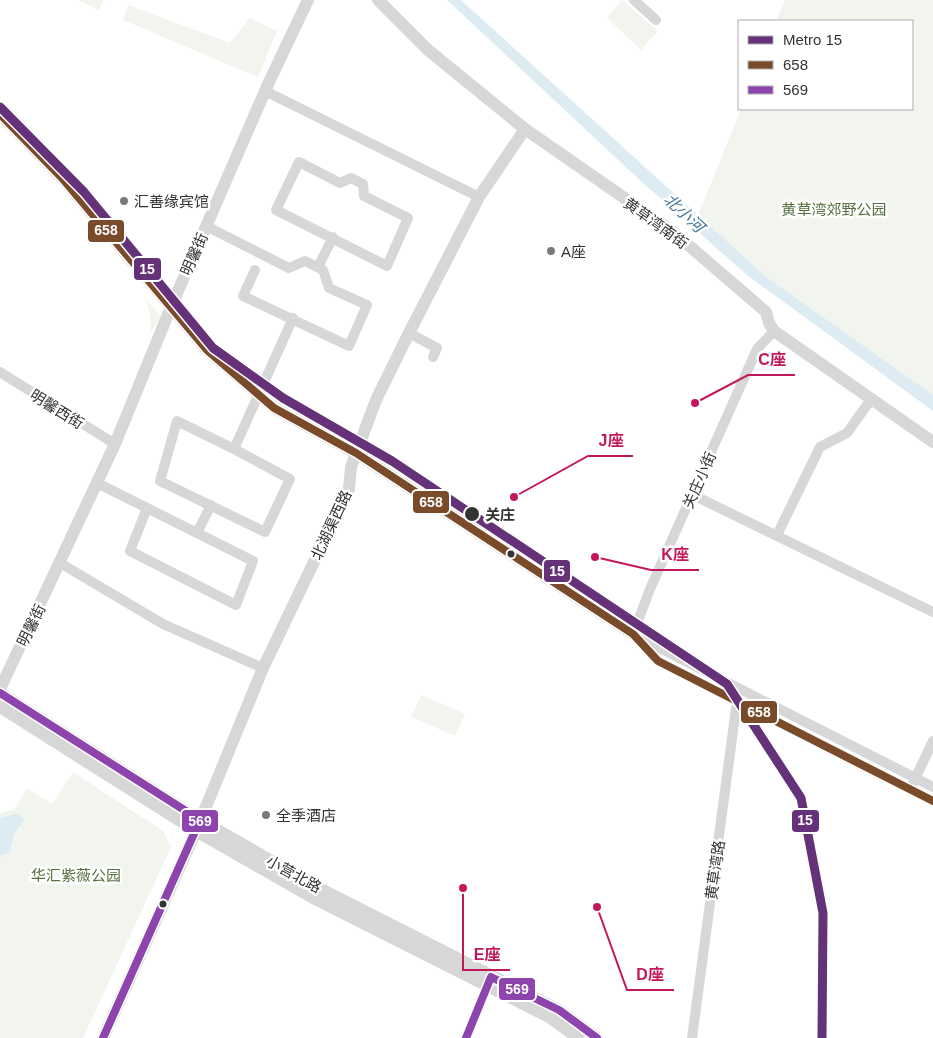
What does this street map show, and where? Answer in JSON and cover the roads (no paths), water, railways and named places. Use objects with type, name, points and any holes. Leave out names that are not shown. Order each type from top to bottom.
[{"type":"street","name":"明馨街","points":[[0,689],[115,444],[206,226],[308,0]]},
{"type":"street","name":"黄草湾南街","points":[[378,0],[428,50],[525,129],[672,231],[766,312],[769,323],[774,331],[933,442]]},
{"type":"street","points":[[634,0],[656,20]]},
{"type":"street","points":[[265,92],[479,197]]},
{"type":"street","points":[[0,114],[62,178],[207,350],[274,408],[356,453],[633,634],[933,787]]},
{"type":"street","name":"北湖渠西路","points":[[103,1038],[198,826],[263,668],[349,490],[351,468],[376,400],[479,197],[525,129]]},
{"type":"street","points":[[299,162],[340,183],[351,178],[363,184],[364,196],[408,218],[387,266],[333,237],[276,210],[299,162]]},
{"type":"street","points":[[206,226],[289,268],[306,261],[323,270],[329,288],[367,305],[349,346],[243,296],[255,270]]},
{"type":"street","points":[[318,267],[333,237]]},
{"type":"street","points":[[234,449],[257,393],[293,318]]},
{"type":"street","name":"关庄小街","points":[[633,634],[650,589],[757,349],[774,331]]},
{"type":"street","points":[[409,333],[437,348],[434,357]]},
{"type":"street","name":"明馨西街","points":[[0,372],[115,444]]},
{"type":"street","points":[[778,535],[820,447],[847,433],[872,398]]},
{"type":"street","points":[[177,421],[234,449],[290,479],[265,532],[160,480],[177,421]]},
{"type":"street","points":[[97,483],[147,508],[197,533],[253,561],[236,605],[130,551],[147,508]]},
{"type":"street","points":[[693,495],[933,612]]},
{"type":"street","points":[[197,533],[211,505]]},
{"type":"street","points":[[60,563],[163,624],[263,668]]},
{"type":"street","points":[[633,634],[658,661],[933,801]]},
{"type":"street","name":"小营北路","points":[[0,694],[198,826]]},
{"type":"street","name":"黄草湾路","points":[[692,1038],[737,701]]},
{"type":"street","name":"小营北路","points":[[0,707],[198,826],[319,888],[489,982],[549,1016],[578,1038]]},
{"type":"street","points":[[910,789],[933,740]]},
{"type":"street","points":[[466,1038],[489,982]]},
{"type":"street","name":"小营北路","points":[[489,982],[559,1010],[598,1038]]},
{"type":"water","name":"北小河","points":[[447,0],[461,0],[766,277],[933,395],[933,411],[747,275],[644,184]]},
{"type":"water","points":[[19,813],[24,821],[14,834],[9,854],[3,854],[0,857],[0,818]]},
{"type":"metro line","name":"15","points":[[0,107],[84,192],[213,348],[283,398],[392,461],[727,684],[801,798],[823,913],[822,1038]]},
{"type":"place","name":"汇善缘宾馆","points":[[124,201]]},
{"type":"place","name":"A座","points":[[551,251]]},
{"type":"place","name":"C座","points":[[695,403]]},
{"type":"place","name":"J座","points":[[514,497]]},
{"type":"place","name":"关庄","points":[[472,514]]},
{"type":"place","name":"K座","points":[[595,557]]},
{"type":"place","name":"全季酒店","points":[[266,815]]},
{"type":"place","name":"E座","points":[[463,888]]},
{"type":"place","name":"D座","points":[[597,907]]},
{"type":"park label","name":"黄草湾郊野公园","points":[[834,209]]},
{"type":"park label","name":"华汇紫薇公园","points":[[76,875]]}]
